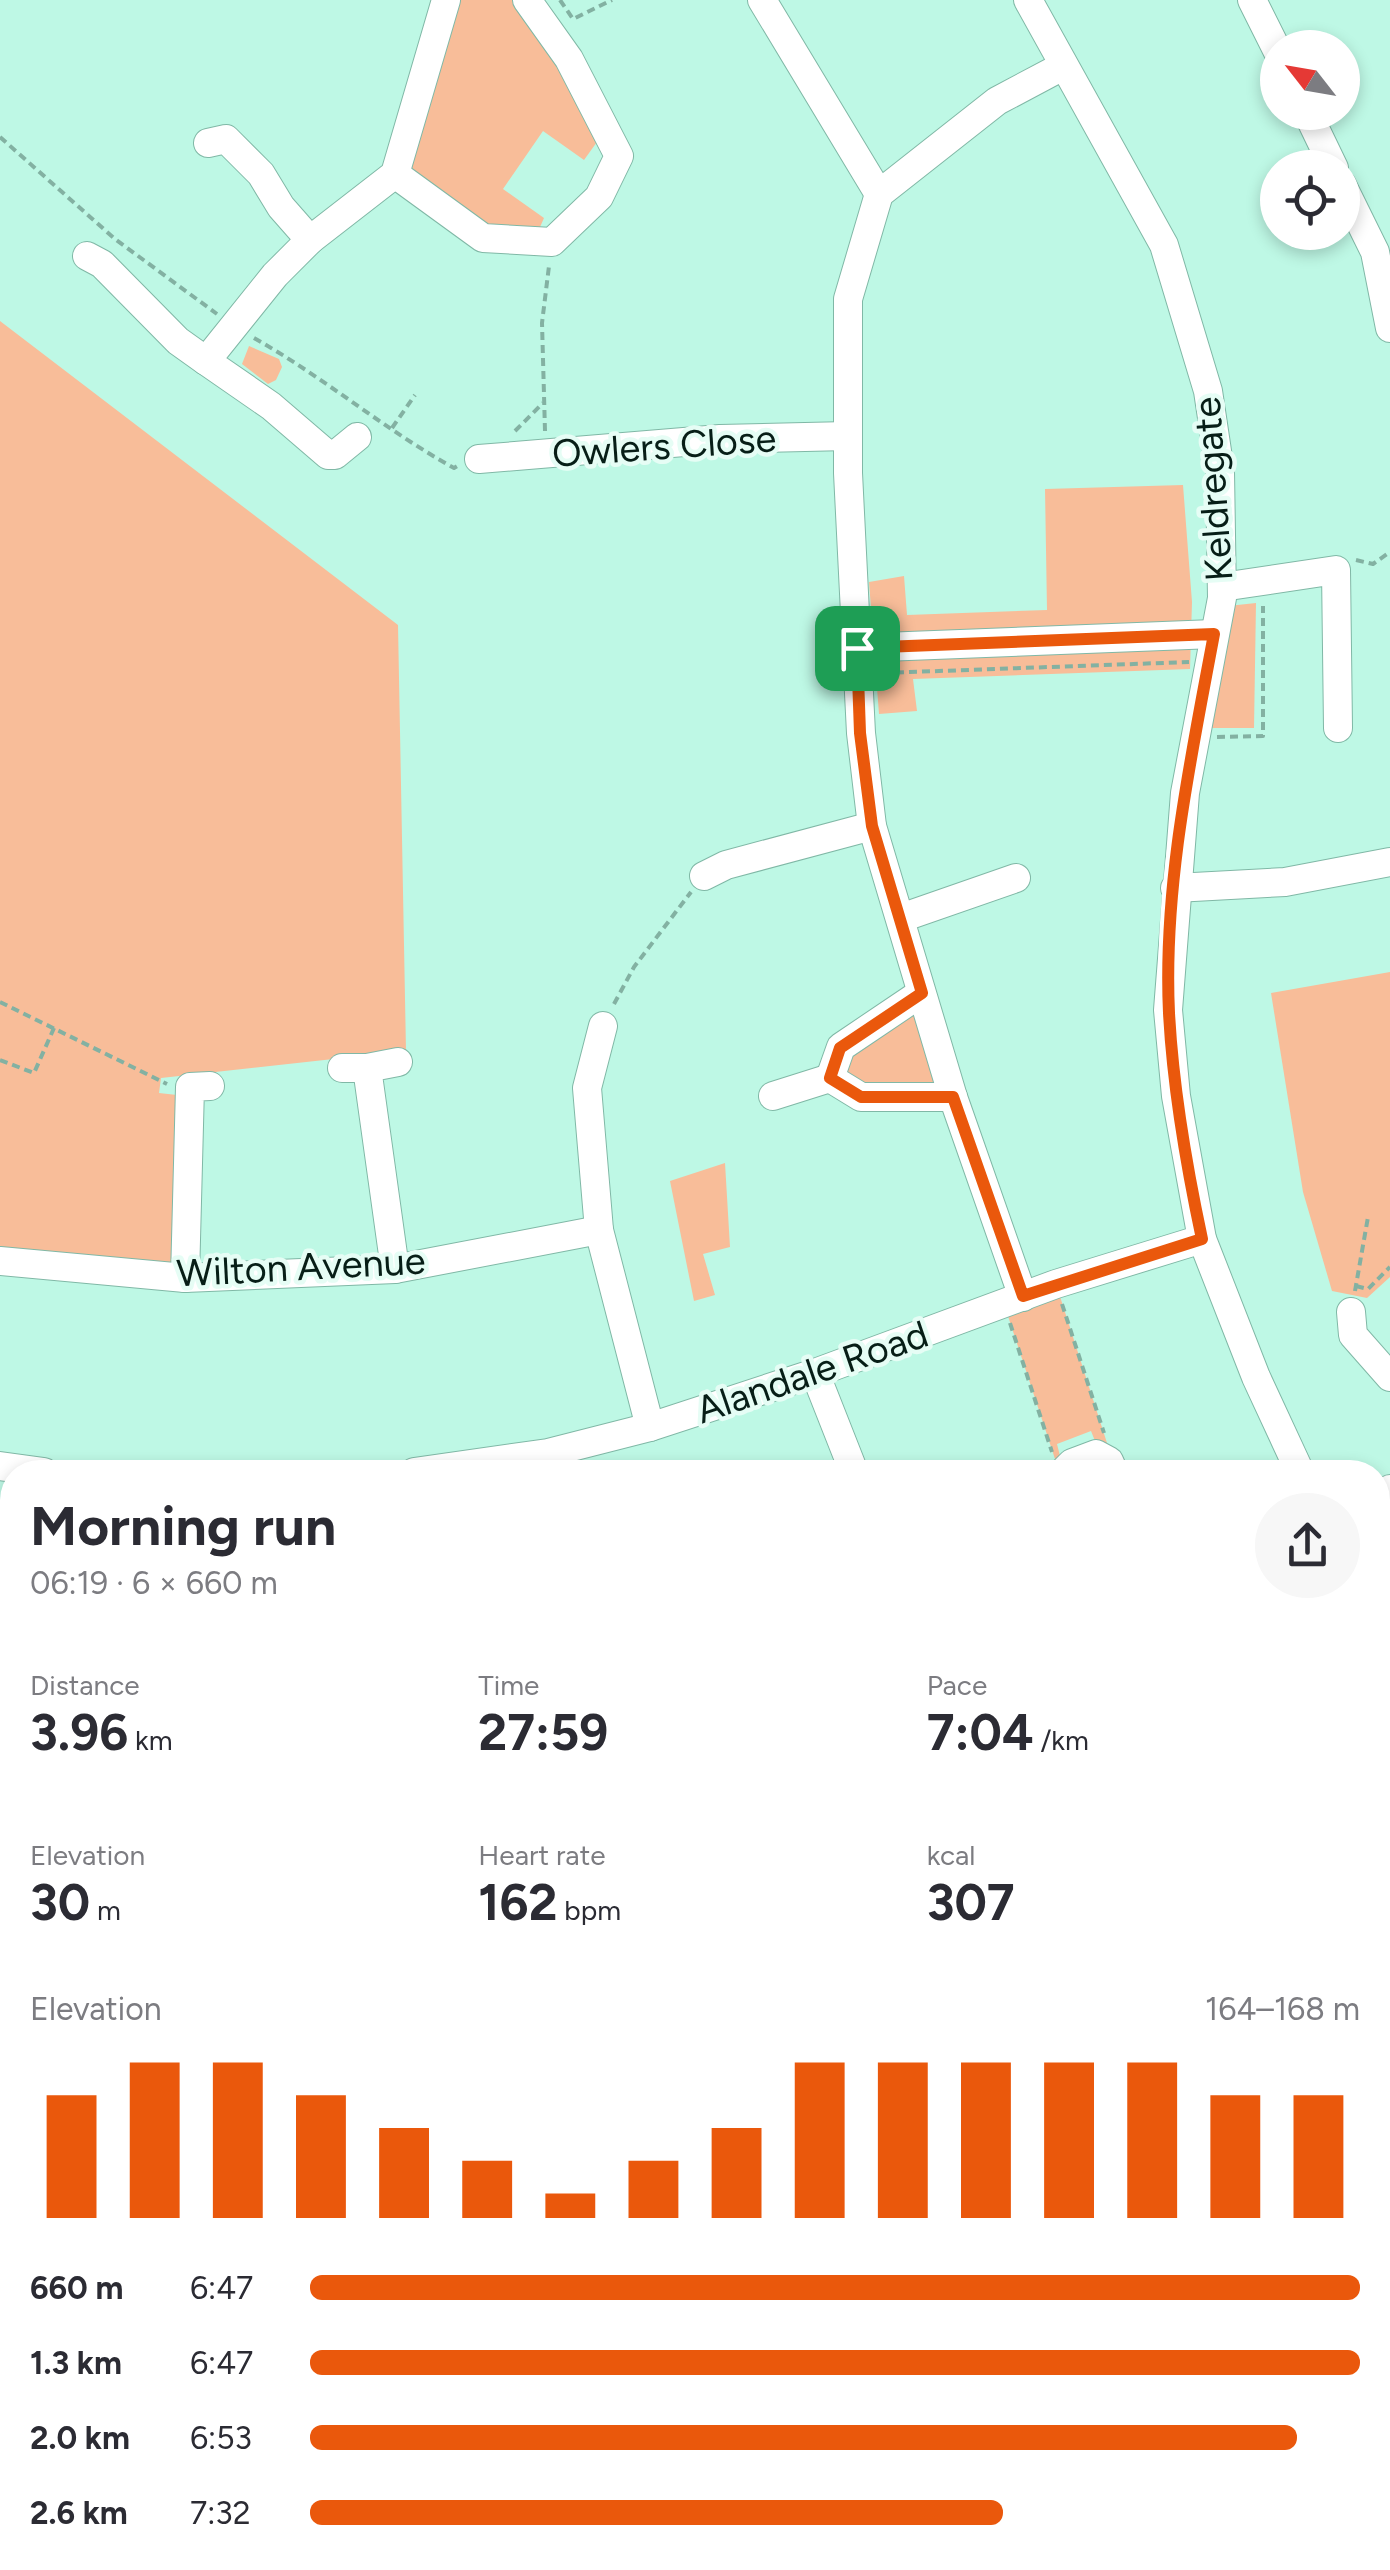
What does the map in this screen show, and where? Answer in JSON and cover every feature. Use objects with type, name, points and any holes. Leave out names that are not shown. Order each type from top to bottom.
[{"type":"street","points":[[206,361],[231,325],[310,240],[395,174],[446,0]]},
{"type":"street","points":[[395,174],[483,238],[552,242],[600,197],[619,156],[580,56],[527,0]]},
{"type":"street","points":[[762,0],[879,194]]},
{"type":"street","name":"Keldregate","points":[[1028,0],[1164,245],[1208,392],[1220,471],[1222,587],[1193,738],[1174,888],[1168,1010],[1176,1096],[1202,1239],[1256,1377],[1294,1460]]},
{"type":"street","points":[[1252,0],[1267,30]]},
{"type":"street","points":[[1014,1300],[872,826],[858,661],[848,436],[848,299],[879,194],[997,100],[1064,66]]},
{"type":"street","points":[[208,143],[226,139],[261,174],[280,207],[310,240]]},
{"type":"street","points":[[1360,222],[1375,252],[1390,328]]},
{"type":"street","points":[[86,256],[102,264],[159,323],[271,406],[328,455],[357,437]]},
{"type":"street","name":"Owlers Close","points":[[467,464],[720,439],[848,436]]},
{"type":"street","points":[[1222,587],[1336,570],[1338,728]]},
{"type":"street","points":[[858,661],[1212,648]]},
{"type":"street","points":[[715,862],[872,826]]},
{"type":"street","points":[[1174,888],[1285,882],[1390,862]]},
{"type":"street","points":[[901,918],[1016,878]]},
{"type":"street","points":[[830,1078],[840,1048],[922,993]]},
{"type":"street","points":[[603,1026],[587,1088],[599,1230],[650,1426]]},
{"type":"street","points":[[395,1269],[355,1068],[398,1062]]},
{"type":"street","points":[[773,1096],[830,1078],[861,1097],[953,1097]]},
{"type":"street","points":[[184,1278],[191,1086]]},
{"type":"street","name":"Wilton Avenue","points":[[0,1261],[184,1278],[395,1269],[599,1230]]},
{"type":"street","name":"Alandale Road","points":[[503,1460],[548,1454],[650,1426],[816,1374],[1056,1284],[1202,1239]]},
{"type":"street","points":[[1354,1300],[1353,1335],[1390,1376]]},
{"type":"street","points":[[816,1374],[849,1460]]},
{"type":"path","points":[[560,0],[574,19],[612,0]]},
{"type":"path","points":[[0,137],[115,239],[231,325],[295,360],[392,428],[467,464]]},
{"type":"path","points":[[546,455],[542,323],[552,242]]},
{"type":"path","points":[[392,428],[415,395]]},
{"type":"path","points":[[1193,738],[1263,736],[1263,594]]},
{"type":"path","points":[[858,661],[1212,648]]},
{"type":"path","points":[[603,1026],[634,967],[715,862]]},
{"type":"path","points":[[0,1002],[143,1076],[191,1086]]},
{"type":"path","points":[[0,1060],[34,1073],[54,1027]]},
{"type":"path","points":[[1354,1300],[1368,1217]]},
{"type":"path","points":[[1354,1300],[1390,1266]]},
{"type":"path","points":[[1056,1284],[1108,1443],[1110,1460]]},
{"type":"path","points":[[1014,1300],[1055,1460]]},
{"type":"shaded area","points":[[431,0],[517,0],[602,135],[584,160],[543,131],[503,189],[544,218],[529,252],[386,177]]},
{"type":"shaded area","points":[[0,321],[398,625],[406,1051],[161,1078],[159,1093],[177,1095],[172,1267],[0,1249]]},
{"type":"shaded area","points":[[249,346],[279,359],[282,367],[276,380],[268,384],[242,364]]},
{"type":"shaded area","points":[[1183,485],[1192,602],[1190,669],[913,679],[917,711],[879,714],[869,582],[904,576],[907,615],[1047,610],[1045,489]]},
{"type":"shaded area","points":[[1256,603],[1254,728],[1204,728],[1228,606]]},
{"type":"shaded area","points":[[1390,972],[1390,1277],[1367,1298],[1332,1291],[1303,1192],[1271,993]]},
{"type":"shaded area","points":[[921,993],[953,1097],[877,1099],[832,1062]]},
{"type":"shaded area","points":[[725,1163],[730,1247],[703,1254],[715,1295],[694,1301],[670,1181]]},
{"type":"shaded area","points":[[1056,1284],[1107,1443],[1097,1446],[1091,1431],[1057,1444],[1061,1460],[1055,1460],[1004,1304]]},
{"type":"route","points":[[1214,634],[1184,793],[1168,1010],[1186,1167],[1202,1239],[1023,1296],[953,1097],[861,1097],[847,1092],[830,1078],[832,1062],[840,1048],[922,993],[872,826],[860,733],[857,648],[1214,634]]}]
